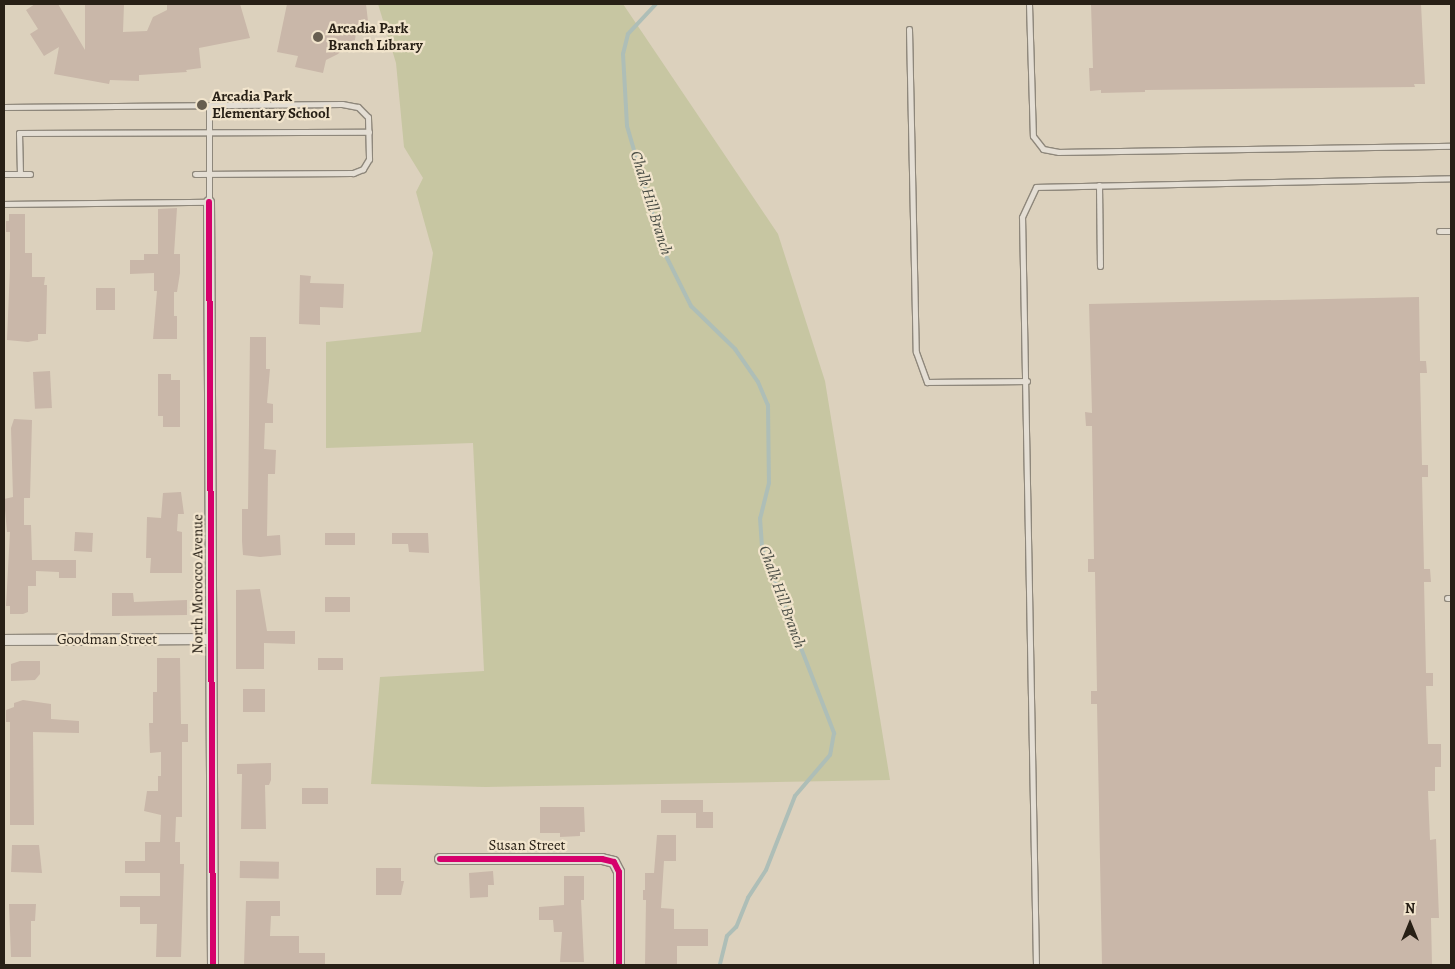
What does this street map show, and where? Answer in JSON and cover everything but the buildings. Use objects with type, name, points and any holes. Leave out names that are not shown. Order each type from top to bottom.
[{"type":"street","name":"North Morocco Avenue","points":[[209,202],[213,965]]},
{"type":"street","name":"Goodman Street","points":[[4,640],[211,639]]},
{"type":"street","name":"Susan Street","points":[[440,859],[602,859],[614,862],[619,872],[619,965]]},
{"type":"lane","points":[[1029,4],[1033,136],[1043,150],[1059,152],[1451,146]]},
{"type":"lane","points":[[909,29],[916,352],[926,382],[1027,381]]},
{"type":"lane","points":[[4,204],[209,202],[209,105]]},
{"type":"lane","points":[[4,107],[209,105],[358,107],[368,116],[369,159],[363,169],[353,173],[195,174]]},
{"type":"lane","points":[[20,174],[19,133],[369,132]]},
{"type":"lane","points":[[4,174],[30,174]]},
{"type":"lane","points":[[1036,965],[1027,381],[1022,217],[1036,187],[1451,178]]},
{"type":"lane","points":[[1099,185],[1100,266]]},
{"type":"lane","points":[[1440,231],[1451,231]]},
{"type":"green space","points":[[378,4],[623,4],[778,234],[825,381],[890,780],[485,787],[371,784],[380,677],[484,671],[473,443],[326,448],[326,342],[421,332],[433,253],[416,192],[423,178],[404,147],[396,63]]},
{"type":"waterway","name":"Chalk Hill Branch","points":[[656,4],[628,34],[623,54],[627,126],[663,250],[691,306],[735,349],[758,382],[768,405],[769,483],[760,518],[762,548],[834,733],[830,755],[795,796],[766,870],[748,898],[736,927],[727,936],[720,965]]},
{"type":"cycle path","points":[[209,202],[213,965]]},
{"type":"cycle path","points":[[440,859],[602,859],[614,862],[619,872],[619,965]]},
{"type":"place","name":"Arcadia Park Branch Library","points":[[318,37]]},
{"type":"place","name":"Arcadia Park Elementary School","points":[[202,105]]}]
